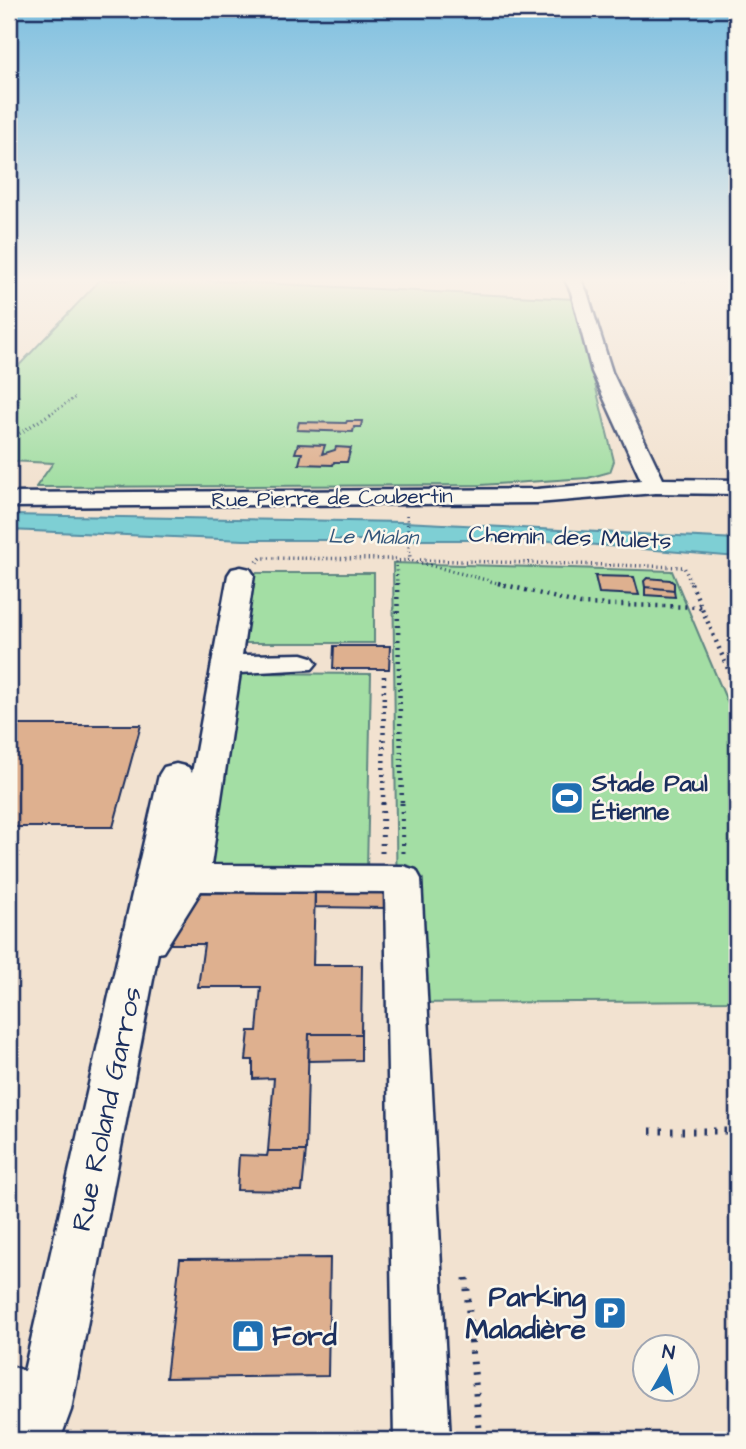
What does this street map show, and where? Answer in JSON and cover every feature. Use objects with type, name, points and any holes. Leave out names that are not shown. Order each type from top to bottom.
[{"type":"street","points":[[595,348],[602,372],[655,486]]},
{"type":"street","name":"Rue Pierre de Coubertin","points":[[9,500],[537,496],[655,486],[737,486]]},
{"type":"street","points":[[140,954],[191,878],[241,575]]},
{"type":"street","points":[[227,664],[302,663]]},
{"type":"street","name":"Rue Roland Garros","points":[[28,1414],[140,954],[176,775]]},
{"type":"street","points":[[191,878],[393,879],[407,1054],[422,1440]]},
{"type":"path","points":[[14,437],[19,394]]},
{"type":"path","points":[[9,444],[14,437],[76,397]]},
{"type":"path","points":[[407,511],[410,560]]},
{"type":"path","points":[[241,575],[261,558],[410,560]]},
{"type":"path","points":[[393,879],[396,561],[410,560]]},
{"type":"path","name":"Chemin des Mulets","points":[[410,560],[580,604],[702,607]]},
{"type":"path","name":"Chemin des Mulets","points":[[410,560],[684,567],[737,690]]},
{"type":"path","points":[[384,673],[393,879]]},
{"type":"path","points":[[650,1131],[737,1130]]},
{"type":"path","points":[[466,1278],[480,1440]]},
{"type":"green space","points":[[36,348],[586,348],[614,461],[610,472],[588,478],[481,485],[36,487],[53,463],[9,461],[9,376]]},
{"type":"green space","name":"Stade Paul Étienne","points":[[393,563],[672,571],[737,725],[737,1001],[398,1003]]},
{"type":"green space","points":[[251,573],[374,573],[374,643],[239,643]]},
{"type":"green space","points":[[233,673],[371,674],[367,871],[199,870]]},
{"type":"water","name":"Le Mialan","points":[[9,515],[404,522],[737,539],[737,557],[538,540],[244,540],[9,530]]},
{"type":"building","points":[[362,421],[361,427],[354,427],[353,432],[297,430],[299,422]]},
{"type":"building","points":[[298,444],[325,445],[322,454],[335,450],[336,447],[351,448],[347,462],[334,462],[333,465],[299,464],[302,453],[295,453]]},
{"type":"building","points":[[595,576],[634,577],[639,595],[599,593]]},
{"type":"building","points":[[647,578],[670,580],[674,583],[674,590],[645,587],[644,581]]},
{"type":"building","points":[[645,587],[674,590],[675,597],[645,595]]},
{"type":"building","points":[[334,646],[390,646],[389,669],[333,669]]},
{"type":"building","points":[[9,725],[141,725],[113,827],[9,827]]},
{"type":"building","points":[[315,887],[313,965],[362,965],[361,1034],[309,1034],[306,1151],[268,1151],[274,1078],[253,1079],[253,1060],[246,1060],[249,1031],[257,1031],[261,987],[198,987],[204,944],[169,944],[196,888]]},
{"type":"building","points":[[315,887],[387,887],[387,908],[315,907]]},
{"type":"building","points":[[309,1034],[361,1034],[361,1060],[308,1061]]},
{"type":"building","points":[[268,1151],[306,1151],[302,1191],[237,1190],[239,1155],[267,1156]]},
{"type":"building","points":[[330,1258],[328,1376],[166,1378],[180,1259]]},
{"type":"place","name":"Stade Paul Étienne","points":[[567,798]]},
{"type":"place","name":"Parking Maladière","points":[[610,1313]]},
{"type":"place","name":"Ford","points":[[248,1336]]}]
